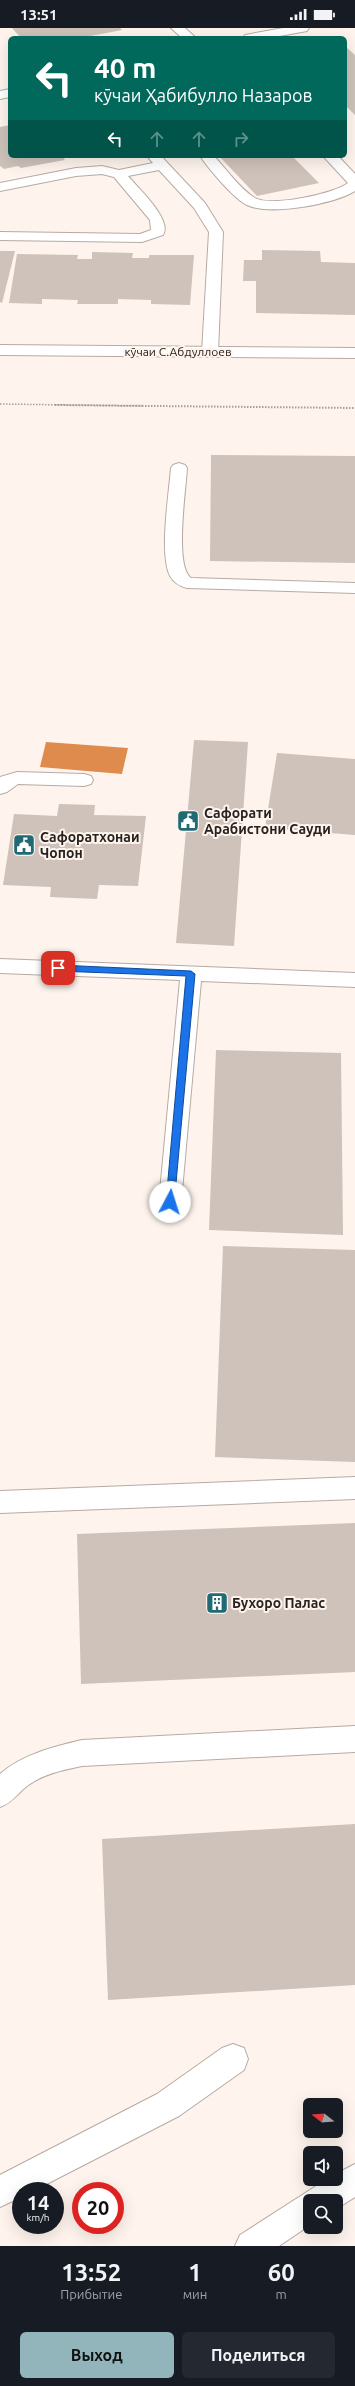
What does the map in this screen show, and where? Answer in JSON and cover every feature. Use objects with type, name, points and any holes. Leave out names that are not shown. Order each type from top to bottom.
[{"type":"street","points":[[177,28],[187,36]]},
{"type":"street","points":[[261,36],[303,28]]},
{"type":"street","points":[[209,158],[247,198],[262,206],[344,193],[355,183],[332,158]]},
{"type":"street","points":[[0,187],[90,170],[102,170],[119,174],[158,160],[200,206],[216,232],[210,352]]},
{"type":"street","points":[[0,236],[150,237],[158,232],[157,219],[119,174]]},
{"type":"street","name":"кӯчаи С.Абдуллоев","points":[[0,350],[355,353]]},
{"type":"street","points":[[179,468],[175,549],[176,568],[179,577],[187,584],[355,588]]},
{"type":"street","points":[[0,788],[7,781],[17,778],[84,780]]},
{"type":"street","points":[[0,966],[355,980]]},
{"type":"street","points":[[170,1202],[191,974]]},
{"type":"street","points":[[0,1502],[355,1488]]},
{"type":"street","points":[[0,1794],[26,1771],[50,1760],[82,1753],[355,1739]]},
{"type":"street","points":[[0,2191],[106,2139],[168,2105],[234,2059]]},
{"type":"street","points":[[331,2194],[355,2180]]},
{"type":"street","points":[[251,2246],[303,2212]]},
{"type":"path","points":[[0,404],[355,408]]},
{"type":"shaded area","points":[[46,742],[128,748],[122,774],[40,767]]},
{"type":"building","points":[[12,28],[120,28],[122,30],[90,36],[19,36]]},
{"type":"building","points":[[347,48],[355,55],[355,115],[347,107]]},
{"type":"building","points":[[8,125],[8,158],[64,158],[65,160],[21,168],[18,166],[4,169],[0,166],[0,127]]},
{"type":"building","points":[[221,158],[294,158],[319,183],[257,196]]},
{"type":"building","points":[[262,250],[320,251],[321,262],[355,263],[355,315],[256,313],[256,281],[243,281],[244,260],[262,260]]},
{"type":"building","points":[[0,251],[15,251],[2,303],[0,302]]},
{"type":"building","points":[[92,252],[133,253],[132,258],[149,258],[149,255],[194,255],[190,305],[151,304],[151,300],[118,299],[118,304],[77,304],[78,300],[42,299],[42,304],[9,303],[17,254],[78,255],[77,259],[92,259]]},
{"type":"building","points":[[211,455],[355,456],[355,563],[210,561]]},
{"type":"building","points":[[194,740],[248,742],[234,946],[176,943]]},
{"type":"building","points":[[277,753],[355,759],[355,835],[265,828]]},
{"type":"building","points":[[59,804],[95,805],[94,815],[146,816],[138,886],[99,885],[97,899],[50,897],[51,887],[3,885],[14,814],[57,816]]},
{"type":"building","points":[[216,1050],[341,1053],[343,1235],[209,1230]]},
{"type":"building","points":[[223,1246],[355,1250],[355,1462],[215,1457]]},
{"type":"building","name":"Бухоро Палас","points":[[355,1523],[355,1672],[81,1684],[77,1534]]},
{"type":"building","points":[[355,1824],[355,1985],[108,2000],[102,1839]]},
{"type":"place","name":"Сафорати Арабистони Сауди","points":[[188,821]]},
{"type":"place","name":"Сафоратхонаи Чопон","points":[[24,845]]},
{"type":"place","name":"Бухоро Палас","points":[[217,1603]]},
{"type":"route","points":[[58,968],[191,974],[170,1202]]}]
